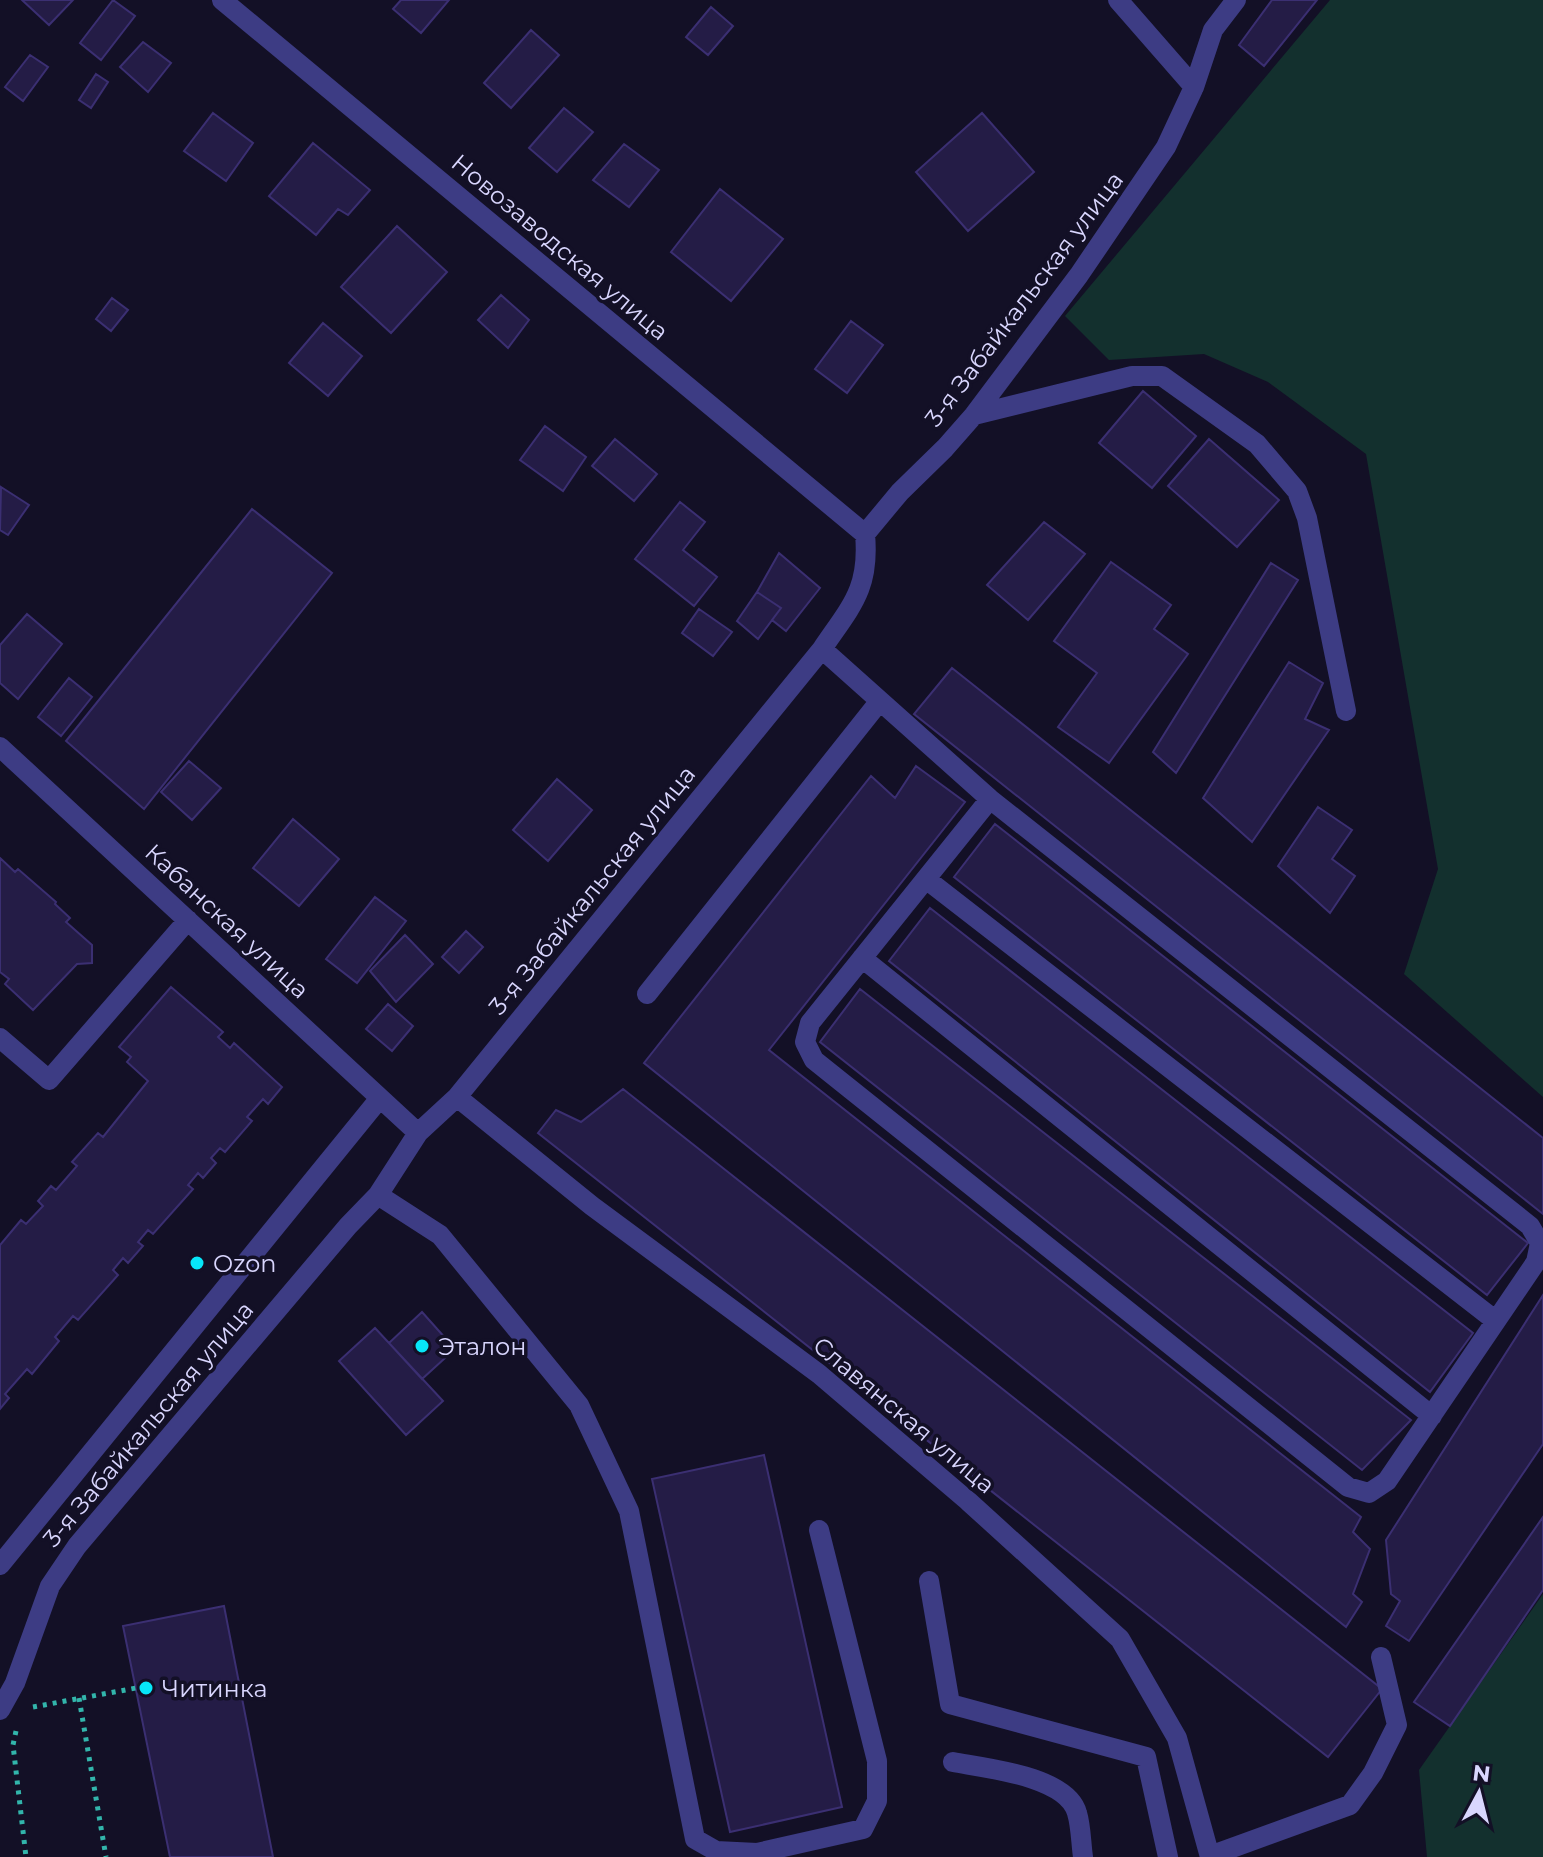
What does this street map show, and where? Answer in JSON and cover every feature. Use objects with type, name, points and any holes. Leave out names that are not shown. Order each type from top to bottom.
[{"type":"street","name":"Новозаводская улица","points":[[222,0],[865,534]]},
{"type":"street","points":[[1118,0],[1194,87]]},
{"type":"street","name":"3-я Забайкальская улица","points":[[10,1710],[15,1683],[50,1586],[77,1546],[348,1226],[378,1195],[418,1133],[457,1097],[822,649],[858,594],[867,562],[865,534],[900,492],[974,415],[1079,275],[1166,147],[1194,87],[1213,30],[1236,0]]},
{"type":"street","points":[[974,415],[1132,376],[1162,376],[1257,444],[1297,491],[1307,518],[1346,711]]},
{"type":"street","points":[[822,649],[990,799],[1530,1226],[1540,1243],[1536,1262],[1387,1481],[1369,1493],[1348,1487],[814,1060],[805,1042],[810,1023],[990,799]]},
{"type":"street","points":[[647,994],[879,702]]},
{"type":"street","name":"Кабанская улица","points":[[0,747],[418,1133]]},
{"type":"street","points":[[926,879],[1496,1321]]},
{"type":"street","points":[[0,1038],[49,1080],[188,920]]},
{"type":"street","points":[[862,958],[1432,1416]]},
{"type":"street","name":"Славянская улица","points":[[457,1097],[592,1206],[819,1374],[968,1501],[1120,1639],[1177,1738],[1210,1857]]},
{"type":"street","points":[[0,1565],[380,1098]]},
{"type":"street","points":[[378,1195],[440,1235],[579,1405],[629,1511],[695,1839],[716,1851],[757,1853],[863,1829],[877,1801],[877,1761],[819,1530]]},
{"type":"street","points":[[929,1581],[950,1704],[1146,1757],[1168,1857]]},
{"type":"street","points":[[1210,1857],[1350,1805],[1373,1773],[1397,1725],[1381,1657]]},
{"type":"street","points":[[953,1762],[1021,1774],[1057,1789],[1077,1810],[1083,1857]]},
{"type":"path","points":[[10,1710],[136,1688]]},
{"type":"path","points":[[79,1698],[106,1857]]},
{"type":"path","points":[[18,1721],[13,1745],[26,1857]]},
{"type":"green space","points":[[1330,0],[1543,0],[1543,1097],[1404,974],[1438,869],[1366,454],[1268,382],[1204,354],[1109,360],[1065,316]]},
{"type":"green space","points":[[1543,1594],[1543,1857],[1427,1857],[1419,1770]]},
{"type":"building","points":[[22,0],[73,0],[49,25]]},
{"type":"building","points":[[113,0],[135,16],[101,60],[80,43]]},
{"type":"building","points":[[401,0],[449,0],[421,33],[393,9]]},
{"type":"building","points":[[1272,0],[1317,0],[1264,66],[1239,45]]},
{"type":"building","points":[[711,7],[733,26],[708,55],[686,37]]},
{"type":"building","points":[[531,30],[559,55],[511,108],[484,83]]},
{"type":"building","points":[[143,42],[171,63],[148,92],[120,67]]},
{"type":"building","points":[[30,55],[48,67],[23,101],[5,87]]},
{"type":"building","points":[[96,74],[108,82],[91,108],[79,100]]},
{"type":"building","points":[[564,108],[593,132],[557,172],[529,148]]},
{"type":"building","points":[[213,113],[253,143],[226,181],[184,151]]},
{"type":"building","points":[[982,113],[1034,172],[968,231],[916,172]]},
{"type":"building","points":[[313,143],[370,190],[348,215],[338,209],[316,235],[269,196]]},
{"type":"building","points":[[624,144],[659,170],[629,207],[593,180]]},
{"type":"building","points":[[720,189],[783,239],[731,301],[671,252]]},
{"type":"building","points":[[397,226],[447,272],[391,333],[341,287]]},
{"type":"building","points":[[501,295],[529,320],[508,348],[478,320]]},
{"type":"building","points":[[112,298],[128,310],[111,331],[96,319]]},
{"type":"building","points":[[851,321],[883,345],[847,393],[815,369]]},
{"type":"building","points":[[323,323],[362,356],[328,396],[289,363]]},
{"type":"building","points":[[1143,391],[1196,436],[1152,488],[1099,443]]},
{"type":"building","points":[[545,426],[586,457],[563,491],[520,460]]},
{"type":"building","points":[[615,439],[657,474],[634,501],[592,466]]},
{"type":"building","points":[[1209,439],[1279,500],[1237,547],[1168,486]]},
{"type":"building","points":[[1,487],[29,505],[8,535],[0,530]]},
{"type":"building","points":[[680,502],[705,522],[683,550],[717,577],[694,606],[635,559]]},
{"type":"building","points":[[252,509],[332,573],[144,809],[66,741]]},
{"type":"building","points":[[1044,522],[1085,554],[1028,620],[987,585]]},
{"type":"building","points":[[779,553],[820,588],[786,631],[772,620],[781,608],[757,592]]},
{"type":"building","points":[[1111,562],[1171,605],[1154,629],[1188,654],[1109,763],[1058,727],[1097,673],[1054,641]]},
{"type":"building","points":[[1271,563],[1298,580],[1176,773],[1153,752]]},
{"type":"building","points":[[757,592],[781,608],[758,639],[737,621]]},
{"type":"building","points":[[699,609],[732,632],[713,656],[682,633]]},
{"type":"building","points":[[27,614],[62,644],[18,699],[0,683],[0,645]]},
{"type":"building","points":[[1289,662],[1323,683],[1305,719],[1329,730],[1252,842],[1203,798]]},
{"type":"building","points":[[952,668],[1543,1138],[1543,1214],[914,714]]},
{"type":"building","points":[[69,678],[92,697],[61,736],[38,717]]},
{"type":"building","points":[[189,761],[221,788],[192,820],[161,792]]},
{"type":"building","points":[[916,766],[965,802],[769,1050],[1361,1517],[1353,1532],[1370,1549],[1353,1594],[1362,1602],[1346,1627],[644,1063],[871,776],[895,798]]},
{"type":"building","points":[[557,779],[592,810],[548,861],[513,830]]},
{"type":"building","points":[[1318,807],[1352,830],[1332,859],[1355,876],[1330,913],[1278,866]]},
{"type":"building","points":[[293,819],[339,859],[299,906],[253,868]]},
{"type":"building","points":[[995,824],[1528,1243],[1487,1295],[954,877]]},
{"type":"building","points":[[0,858],[15,872],[18,869],[56,902],[70,918],[66,922],[92,945],[92,963],[77,964],[33,1010],[5,984],[9,979],[0,972]]},
{"type":"building","points":[[375,897],[406,921],[357,983],[326,959]]},
{"type":"building","points":[[930,908],[1473,1333],[1430,1392],[889,961]]},
{"type":"building","points":[[466,931],[483,947],[459,973],[442,957]]},
{"type":"building","points":[[405,935],[433,964],[396,1002],[370,971]]},
{"type":"building","points":[[171,987],[223,1032],[218,1037],[230,1048],[234,1043],[282,1087],[268,1104],[263,1099],[247,1117],[252,1121],[225,1152],[220,1148],[211,1158],[216,1163],[203,1178],[198,1173],[188,1185],[193,1189],[153,1234],[148,1230],[138,1242],[143,1246],[128,1263],[123,1258],[113,1270],[118,1275],[78,1320],[73,1316],[55,1337],[59,1341],[32,1374],[27,1369],[5,1394],[9,1398],[0,1409],[0,1245],[21,1220],[26,1224],[43,1206],[38,1201],[51,1186],[56,1190],[77,1166],[72,1162],[98,1133],[103,1137],[148,1081],[127,1062],[131,1057],[119,1047]]},
{"type":"building","points":[[860,989],[1411,1420],[1362,1470],[820,1042]]},
{"type":"building","points":[[388,1004],[413,1026],[392,1051],[366,1029]]},
{"type":"building","points":[[623,1089],[1382,1689],[1328,1757],[538,1133],[556,1110],[581,1122]]},
{"type":"building","points":[[1543,1295],[1543,1444],[1409,1641],[1386,1626],[1400,1601],[1391,1594],[1386,1540]]},
{"type":"building","name":"Эталон","points":[[422,1312],[455,1349],[422,1379],[389,1343]]},
{"type":"building","points":[[375,1328],[443,1401],[406,1435],[339,1361]]},
{"type":"building","points":[[764,1455],[842,1807],[730,1832],[652,1479]]},
{"type":"building","points":[[1543,1517],[1543,1590],[1450,1726],[1414,1702]]},
{"type":"building","points":[[224,1606],[273,1857],[170,1857],[123,1626]]},
{"type":"place","name":"Ozon","points":[[197,1263]]},
{"type":"place","name":"Эталон","points":[[422,1346]]},
{"type":"place","name":"Читинка","points":[[146,1688]]}]
